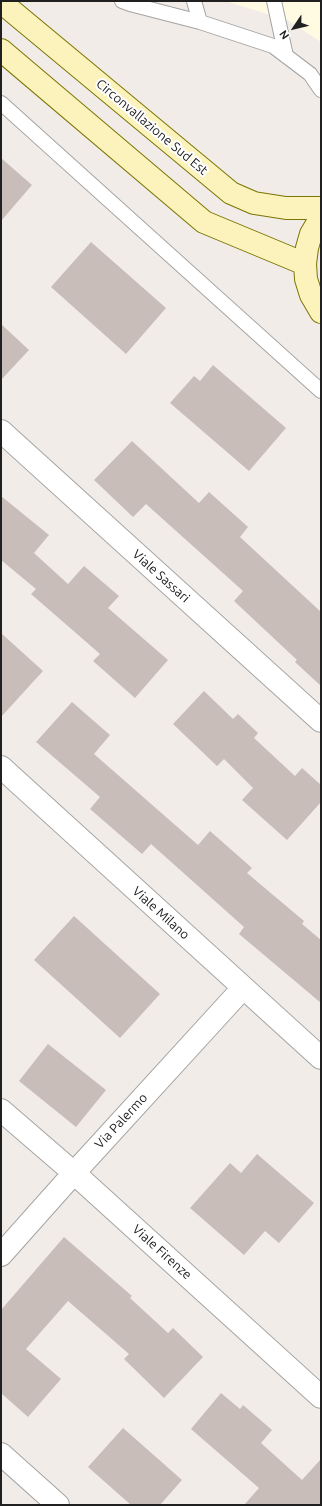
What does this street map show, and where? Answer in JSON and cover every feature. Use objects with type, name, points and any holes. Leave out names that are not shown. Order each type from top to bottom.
[{"type":"main road","name":"Circonvallazione Sud Est","points":[[1,2],[231,193],[254,203],[286,208],[321,208]]},
{"type":"main road","points":[[1,50],[204,222],[305,264]]},
{"type":"main road","points":[[321,218],[311,234],[305,264],[306,279],[311,295],[321,312]]},
{"type":"street","name":"Viale Sassari","points":[[1,431],[321,721]]},
{"type":"street","name":"Viale Milano","points":[[1,767],[321,1058]]},
{"type":"street","name":"Via Palermo","points":[[1,1255],[74,1172],[243,988]]},
{"type":"street","name":"Viale Firenze","points":[[1,1110],[74,1172],[321,1397]]},
{"type":"street","points":[[1,1454],[58,1505]]},
{"type":"lane","points":[[122,1],[200,22],[273,46],[310,74],[321,90]]},
{"type":"lane","points":[[194,1],[200,22]]},
{"type":"lane","points":[[274,1],[286,56]]},
{"type":"lane","points":[[1,103],[321,391]]},
{"type":"shaded area","points":[[225,1],[321,1],[321,42],[287,20]]},
{"type":"building","points":[[1,158],[32,185],[1,221]]},
{"type":"building","points":[[91,242],[166,308],[126,354],[51,287]]},
{"type":"building","points":[[1,324],[29,350],[1,380]]},
{"type":"building","points":[[213,365],[286,428],[249,471],[170,403],[194,376],[200,381]]},
{"type":"building","points":[[132,441],[199,503],[209,492],[248,527],[240,537],[321,612],[321,686],[295,662],[297,660],[234,601],[243,591],[146,504],[133,517],[94,480]]},
{"type":"building","points":[[1,496],[49,535],[34,553],[68,584],[84,566],[119,596],[108,608],[168,660],[135,698],[93,661],[100,654],[31,594],[36,589],[1,560]]},
{"type":"building","points":[[1,633],[43,671],[1,717]]},
{"type":"building","points":[[204,691],[233,719],[238,714],[258,733],[254,738],[295,776],[302,768],[321,785],[321,802],[287,840],[242,800],[253,788],[224,759],[217,766],[173,724]]},
{"type":"building","points":[[72,702],[110,735],[94,754],[198,845],[210,831],[252,868],[247,873],[304,921],[302,924],[321,940],[321,1003],[239,934],[244,927],[151,844],[142,854],[90,809],[100,797],[36,742]]},
{"type":"building","points":[[74,916],[160,994],[120,1038],[34,960]]},
{"type":"building","points":[[48,1044],[106,1090],[76,1127],[19,1081]]},
{"type":"building","points":[[257,1154],[314,1203],[279,1243],[265,1231],[244,1255],[190,1208],[230,1163],[241,1173]]},
{"type":"building","points":[[64,1237],[132,1296],[130,1298],[168,1333],[173,1328],[203,1357],[164,1398],[124,1359],[129,1354],[68,1301],[26,1349],[61,1379],[28,1417],[1,1393],[1,1310]]},
{"type":"building","points":[[221,1393],[240,1409],[243,1405],[272,1430],[261,1443],[302,1480],[321,1459],[321,1505],[244,1505],[259,1488],[191,1429]]},
{"type":"building","points":[[123,1428],[182,1480],[160,1505],[131,1505],[88,1467]]}]
